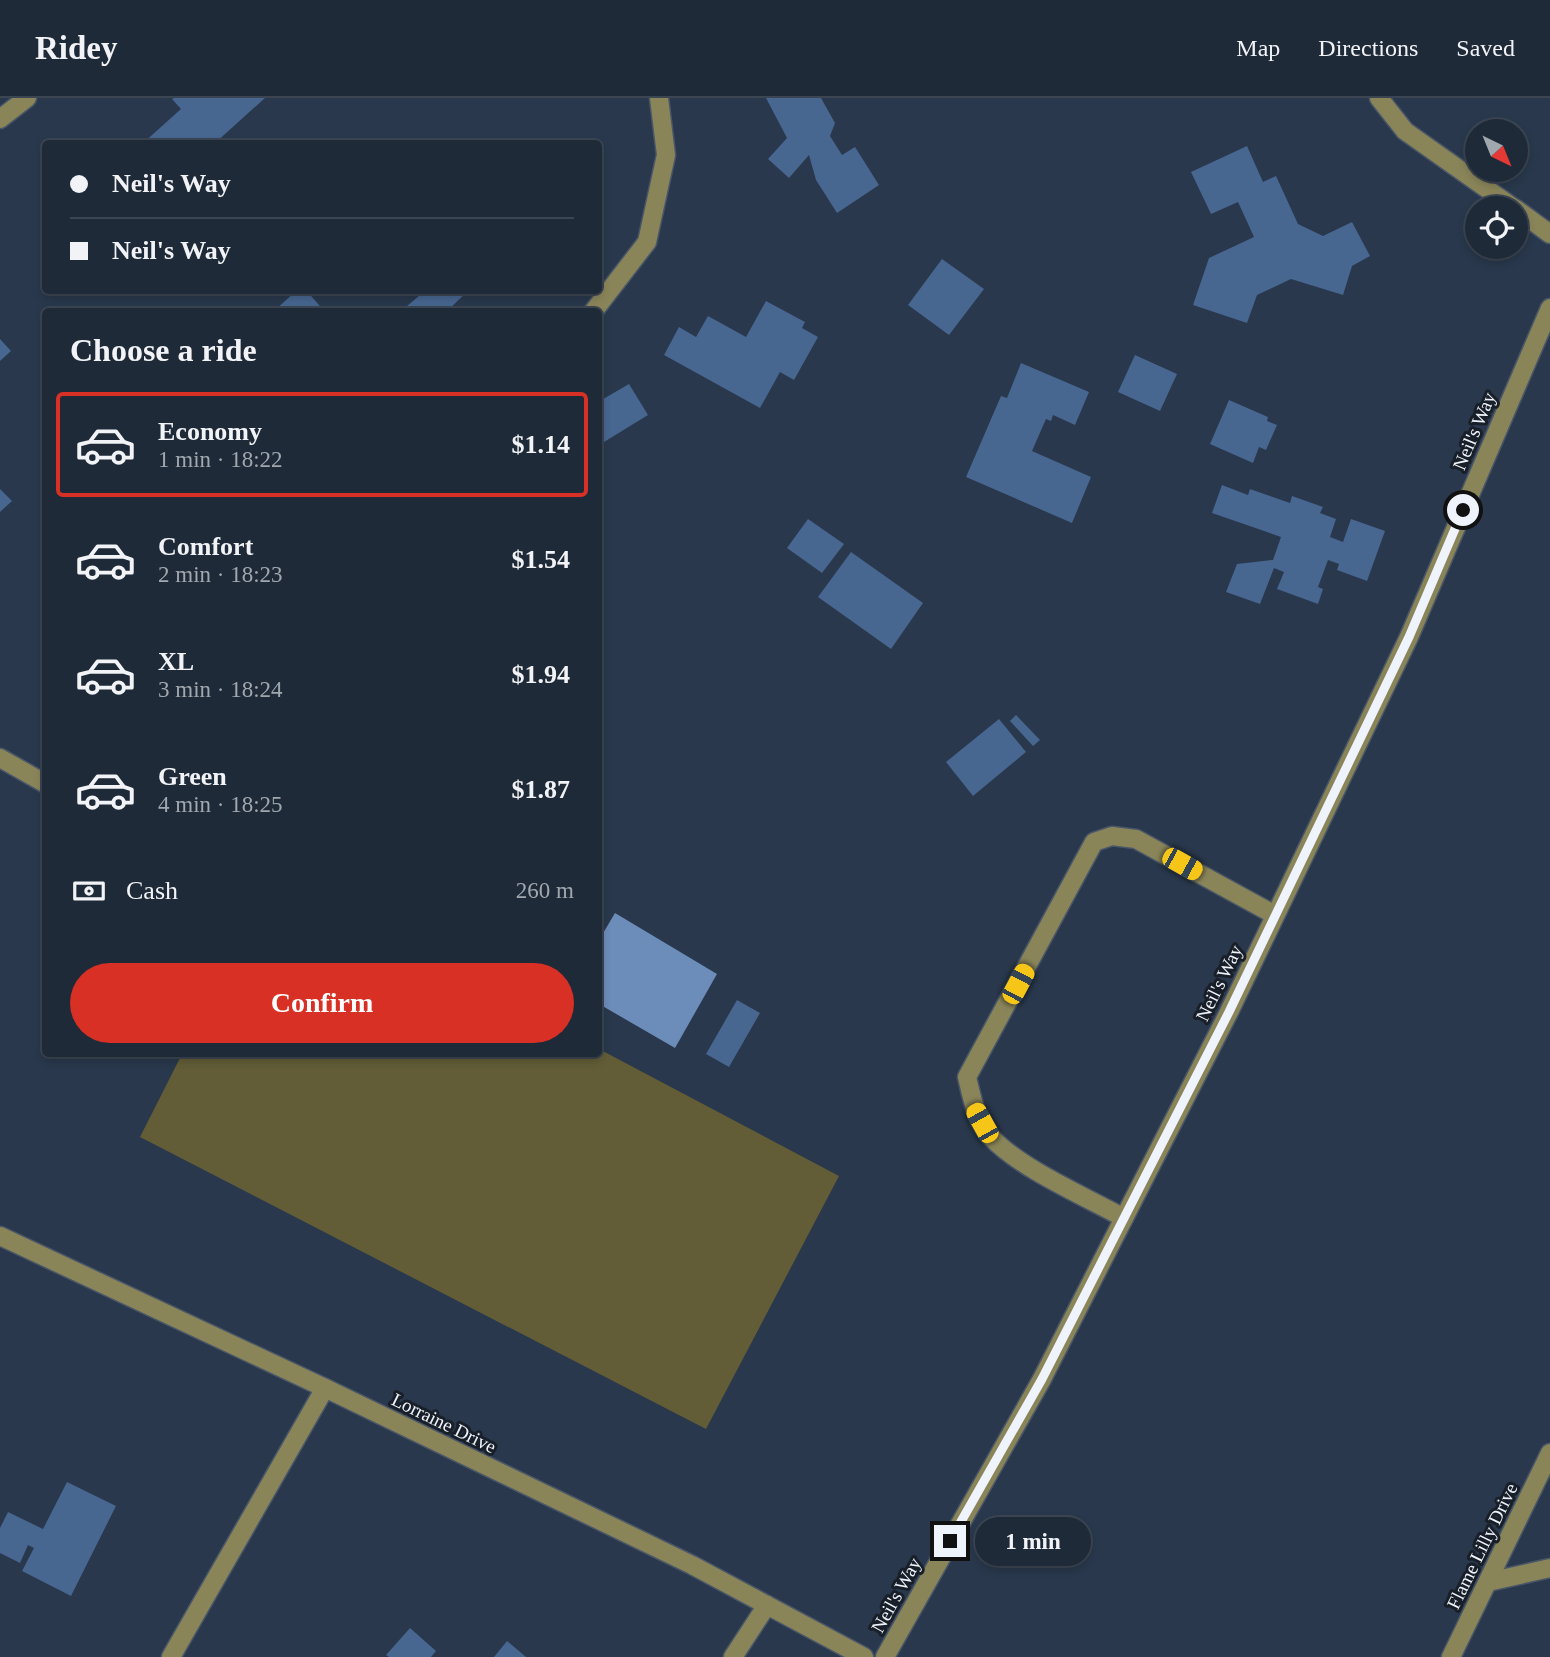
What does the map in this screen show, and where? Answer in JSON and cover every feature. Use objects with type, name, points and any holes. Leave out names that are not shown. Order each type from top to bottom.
[{"type":"street","points":[[0,119],[27,98]]},
{"type":"street","points":[[596,308],[646,242],[666,155],[659,98]]},
{"type":"street","points":[[1379,98],[1405,131],[1497,196]]},
{"type":"street","points":[[1528,218],[1550,234]]},
{"type":"street","name":"Neil's Way","points":[[885,1657],[1042,1379],[1229,1012],[1409,637],[1550,307]]},
{"type":"street","points":[[0,758],[42,782]]},
{"type":"street","points":[[1124,1218],[1018,1159],[990,1136],[975,1110],[967,1077],[1094,842],[1112,836],[1136,839],[1275,915]]},
{"type":"street","name":"Lorraine Drive","points":[[0,1236],[325,1388],[692,1565],[864,1657]]},
{"type":"street","points":[[171,1657],[325,1388]]},
{"type":"street","name":"Flame Lilly Drive","points":[[1451,1657],[1550,1453]]},
{"type":"street","points":[[1488,1582],[1550,1569]]},
{"type":"street","points":[[733,1657],[766,1605]]},
{"type":"shaded area","points":[[602,1051],[839,1176],[706,1429],[140,1137],[180,1057],[602,1057]]},
{"type":"water","points":[[615,913],[717,974],[675,1048],[602,1006],[602,935]]},
{"type":"building","points":[[265,98],[218,140],[146,140],[181,109],[172,99]]},
{"type":"building","points":[[766,98],[821,98],[835,123],[830,136],[842,155],[855,147],[879,185],[837,213],[816,180],[809,155],[789,178],[768,159],[787,138]]},
{"type":"building","points":[[1247,146],[1263,182],[1276,176],[1298,224],[1323,236],[1352,222],[1370,256],[1352,266],[1343,295],[1291,279],[1257,295],[1247,323],[1193,305],[1209,258],[1254,237],[1238,202],[1211,214],[1191,172]]},
{"type":"building","points":[[942,259],[984,289],[949,335],[908,305]]},
{"type":"building","points":[[293,294],[309,294],[322,308],[277,308]]},
{"type":"building","points":[[421,294],[465,294],[450,308],[405,308]]},
{"type":"building","points":[[766,301],[805,322],[802,328],[818,337],[794,380],[780,372],[760,408],[664,355],[679,327],[696,337],[708,316],[746,337]]},
{"type":"building","points":[[0,339],[11,351],[0,361]]},
{"type":"building","points":[[1135,355],[1177,374],[1160,411],[1118,392]]},
{"type":"building","points":[[1021,363],[1089,392],[1075,425],[1053,415],[1051,421],[1046,419],[1032,451],[1091,477],[1072,523],[966,477],[1001,396],[1007,398]]},
{"type":"building","points":[[629,384],[648,415],[604,442],[602,400]]},
{"type":"building","points":[[1229,400],[1268,417],[1267,421],[1277,425],[1266,450],[1259,447],[1253,463],[1210,444]]},
{"type":"building","points":[[1222,485],[1248,495],[1250,489],[1290,503],[1292,496],[1323,507],[1320,513],[1336,519],[1330,537],[1343,542],[1351,519],[1385,531],[1367,581],[1337,570],[1339,564],[1328,560],[1318,587],[1323,589],[1318,604],[1277,589],[1284,572],[1274,568],[1260,604],[1226,592],[1237,564],[1273,560],[1281,537],[1212,513]]},
{"type":"building","points":[[0,489],[12,501],[0,512]]},
{"type":"building","points":[[808,519],[844,544],[822,573],[787,548]]},
{"type":"building","points":[[851,552],[923,603],[891,649],[818,597]]},
{"type":"building","points":[[1016,715],[1040,740],[1033,746],[1010,721]]},
{"type":"building","points":[[999,719],[1026,752],[973,796],[946,762]]},
{"type":"building","points":[[737,1000],[760,1013],[729,1067],[706,1054]]},
{"type":"building","points":[[67,1482],[116,1506],[71,1596],[22,1571],[34,1548],[28,1545],[20,1563],[0,1553],[0,1528],[8,1512],[43,1529]]},
{"type":"building","points":[[410,1628],[436,1651],[431,1657],[386,1655]]},
{"type":"building","points":[[507,1641],[526,1657],[494,1657]]},
{"type":"route","points":[[950,1541],[1042,1379],[1229,1012],[1409,637],[1463,510]]}]
